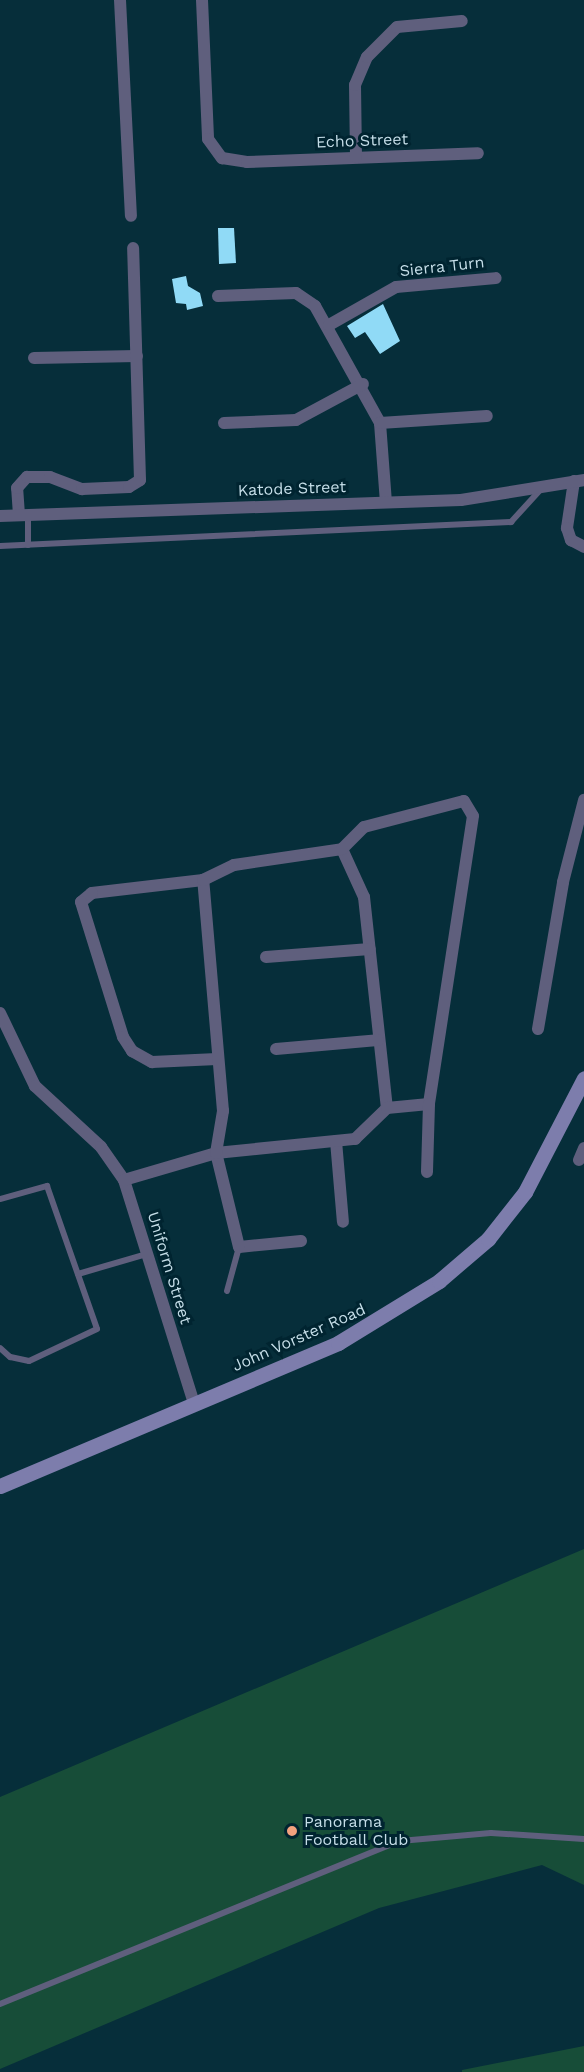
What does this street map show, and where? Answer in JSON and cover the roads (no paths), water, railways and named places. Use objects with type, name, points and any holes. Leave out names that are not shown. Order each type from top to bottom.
[{"type":"street","points":[[120,0],[132,216]]},
{"type":"street","name":"Echo Street","points":[[202,0],[208,139],[222,158],[248,162],[478,153]]},
{"type":"street","points":[[356,157],[355,85],[367,57],[397,27],[462,21]]},
{"type":"street","points":[[23,515],[17,488],[27,477],[50,477],[82,489],[138,483],[133,248]]},
{"type":"street","name":"Sierra Turn","points":[[329,325],[396,287],[496,278]]},
{"type":"street","points":[[218,296],[296,293],[309,300],[329,325],[363,384],[381,423],[386,502]]},
{"type":"street","points":[[34,358],[137,356]]},
{"type":"street","points":[[224,423],[296,420],[363,384]]},
{"type":"street","points":[[381,423],[487,416]]},
{"type":"street","points":[[579,481],[567,528],[572,540],[584,547]]},
{"type":"street","name":"Katode Street","points":[[0,516],[461,500],[579,481]]},
{"type":"street","points":[[538,1029],[584,800]]},
{"type":"street","points":[[218,1059],[152,1062],[132,1051],[123,1037],[81,902],[92,893],[203,880],[234,865],[342,849],[364,827],[460,801],[471,806],[429,1104],[427,1172]]},
{"type":"street","points":[[342,849],[362,886],[387,1108]]},
{"type":"street","points":[[203,880],[223,1126],[216,1153],[239,1247],[301,1241]]},
{"type":"street","points":[[266,957],[370,949]]},
{"type":"street","name":"Uniform Street","points":[[0,1013],[35,1086],[101,1147],[124,1180],[194,1404]]},
{"type":"street","points":[[276,1050],[378,1040]]},
{"type":"street","name":"John Vorster Road","points":[[0,1486],[360,1332],[456,1270],[525,1192],[584,1078]]},
{"type":"street","points":[[124,1180],[216,1153],[336,1141],[365,1134],[387,1108],[429,1104]]},
{"type":"street","points":[[336,1141],[343,1222]]},
{"type":"lane","points":[[0,546],[511,522],[545,485]]},
{"type":"lane","points":[[23,515],[28,545]]},
{"type":"lane","points":[[0,1199],[47,1186],[96,1333],[29,1360],[10,1357],[0,1348]]},
{"type":"lane","points":[[227,1291],[239,1247]]},
{"type":"lane","points":[[78,1274],[147,1254]]},
{"type":"lane","points":[[0,2004],[400,1841],[491,1833],[584,1839]]},
{"type":"place","name":"Panorama Football Club","points":[[292,1831]]}]
